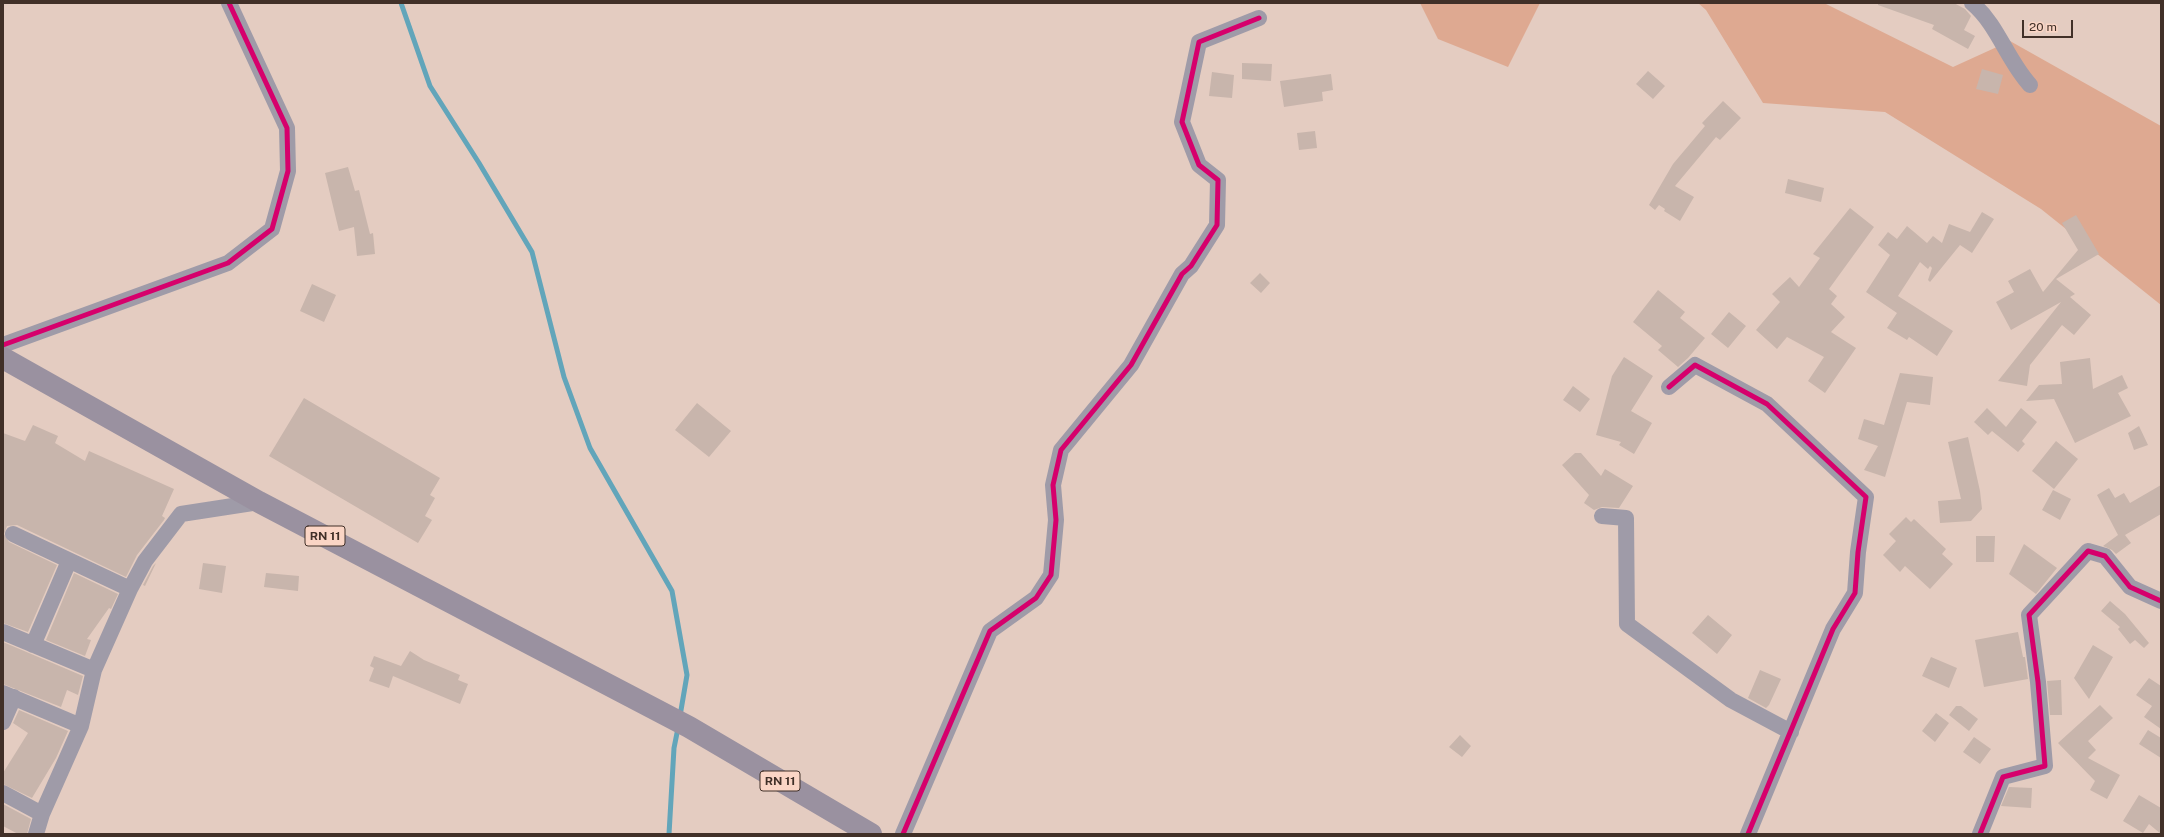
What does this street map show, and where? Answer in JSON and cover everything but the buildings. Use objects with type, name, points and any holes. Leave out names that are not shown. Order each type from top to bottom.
[{"type":"main road","name":"RN 11","points":[[3,358],[258,502],[689,727],[871,834]]},
{"type":"street","points":[[3,345],[228,263],[272,229],[288,171],[288,128],[229,3]]},
{"type":"street","points":[[1972,3],[1988,18],[2018,71],[2030,85]]},
{"type":"street","points":[[903,834],[990,631],[1036,598],[1051,575],[1056,520],[1053,485],[1060,450],[1131,365],[1182,274],[1191,266],[1218,226],[1218,180],[1199,165],[1182,122],[1199,42],[1259,18]]},
{"type":"street","points":[[1669,387],[1695,365],[1767,404],[1866,497],[1858,552],[1855,593],[1833,629],[1748,834]]},
{"type":"street","points":[[36,834],[42,814],[81,726],[94,670],[130,589],[145,561],[181,514],[258,502]]},
{"type":"street","points":[[1602,516],[1626,518],[1627,624],[1731,700],[1791,732]]},
{"type":"street","points":[[12,534],[69,562],[130,589]]},
{"type":"street","points":[[1980,834],[2003,777],[2045,766],[2038,682],[2030,615],[2088,551],[2105,556],[2130,587],[2161,601]]},
{"type":"street","points":[[33,645],[69,562]]},
{"type":"street","points":[[3,632],[94,670]]},
{"type":"street","points":[[3,722],[8,695],[81,726]]},
{"type":"street","points":[[3,793],[42,814]]},
{"type":"shaded area","points":[[1420,3],[1540,3],[1508,67],[1438,39]]},
{"type":"shaded area","points":[[1698,3],[1824,3],[1953,67],[2010,41],[2161,126],[2161,305],[2041,209],[1885,112],[1763,103],[1706,10]]},
{"type":"waterway","points":[[401,3],[430,86],[479,163],[532,252],[564,377],[590,448],[672,591],[687,675],[680,716]]},
{"type":"waterway","points":[[669,834],[674,748],[678,728]]},
{"type":"cycle path","points":[[3,345],[228,263],[272,229],[288,171],[287,128],[229,3]]},
{"type":"cycle path","points":[[903,834],[990,631],[1036,598],[1051,575],[1056,520],[1053,485],[1061,450],[1131,365],[1182,274],[1191,266],[1217,225],[1218,180],[1199,165],[1182,122],[1199,42],[1259,18]]},
{"type":"cycle path","points":[[1669,387],[1695,365],[1767,404],[1866,497],[1858,552],[1855,593],[1833,629],[1748,834]]},
{"type":"cycle path","points":[[1980,834],[2003,777],[2045,766],[2038,682],[2029,615],[2088,551],[2105,556],[2130,587],[2161,601]]}]
